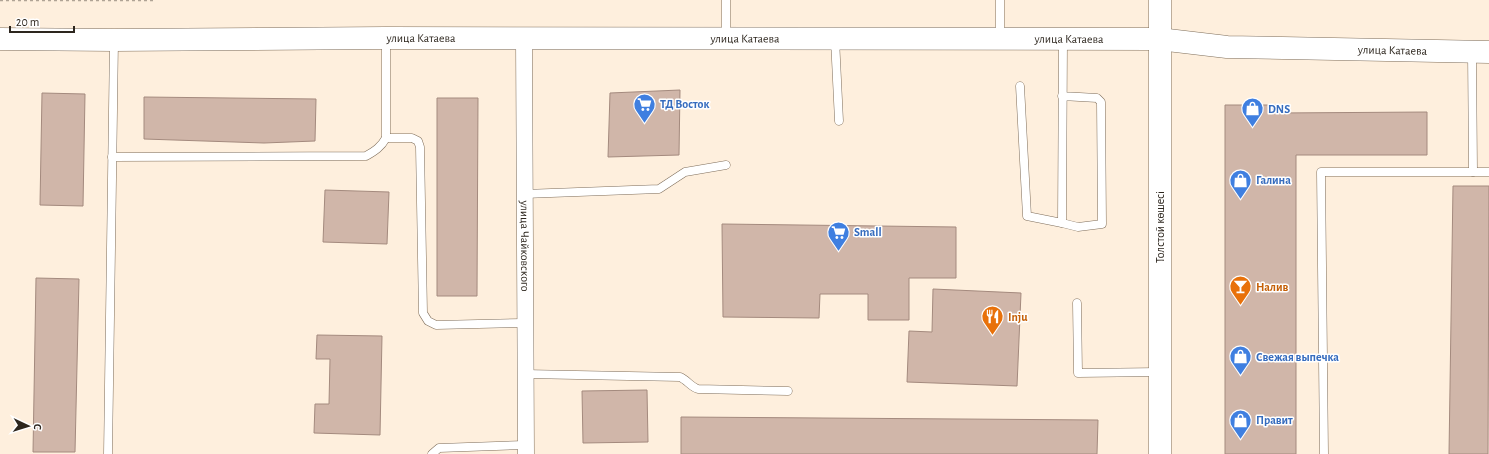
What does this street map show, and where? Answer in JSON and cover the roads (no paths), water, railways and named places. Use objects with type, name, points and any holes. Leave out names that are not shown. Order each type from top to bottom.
[{"type":"street","name":"Толстой көшесі","points":[[1160,0],[1160,454]]},
{"type":"street","name":"улица Чайковского","points":[[524,38],[524,323],[526,450]]},
{"type":"street","name":"улица Катаева","points":[[0,39],[1160,39],[1227,47],[1481,52]]},
{"type":"lane","points":[[726,0],[726,38]]},
{"type":"lane","points":[[1000,0],[1000,39]]},
{"type":"lane","points":[[112,156],[366,156],[376,151],[383,145],[386,138],[386,38]]},
{"type":"lane","points":[[835,38],[839,121]]},
{"type":"lane","points":[[1062,223],[1063,39]]},
{"type":"lane","points":[[108,454],[114,40]]},
{"type":"lane","points":[[1473,172],[1481,52]]},
{"type":"lane","points":[[1020,86],[1027,216],[1078,227],[1102,224],[1101,102],[1097,98],[1062,96]]},
{"type":"lane","points":[[386,138],[412,138],[418,141],[420,147],[423,313],[428,321],[436,325],[524,323]]},
{"type":"lane","points":[[524,194],[659,189],[685,172],[726,165]]},
{"type":"lane","points":[[1324,454],[1321,172],[1489,172]]},
{"type":"lane","points":[[1077,303],[1078,373],[1160,372]]},
{"type":"lane","points":[[526,374],[680,377],[698,389],[788,391]]},
{"type":"lane","points":[[432,454],[439,448],[526,450]]},
{"type":"place","name":"ТД Восток","points":[[644,124]]},
{"type":"place","name":"DNS","points":[[1252,128]]},
{"type":"place","name":"Галина","points":[[1241,200]]},
{"type":"place","name":"Small","points":[[839,252]]},
{"type":"place","name":"Налив","points":[[1241,306]]},
{"type":"place","name":"Inju","points":[[993,336]]},
{"type":"place","name":"Свежая выпечка","points":[[1241,376]]},
{"type":"place","name":"Правит","points":[[1241,440]]}]
